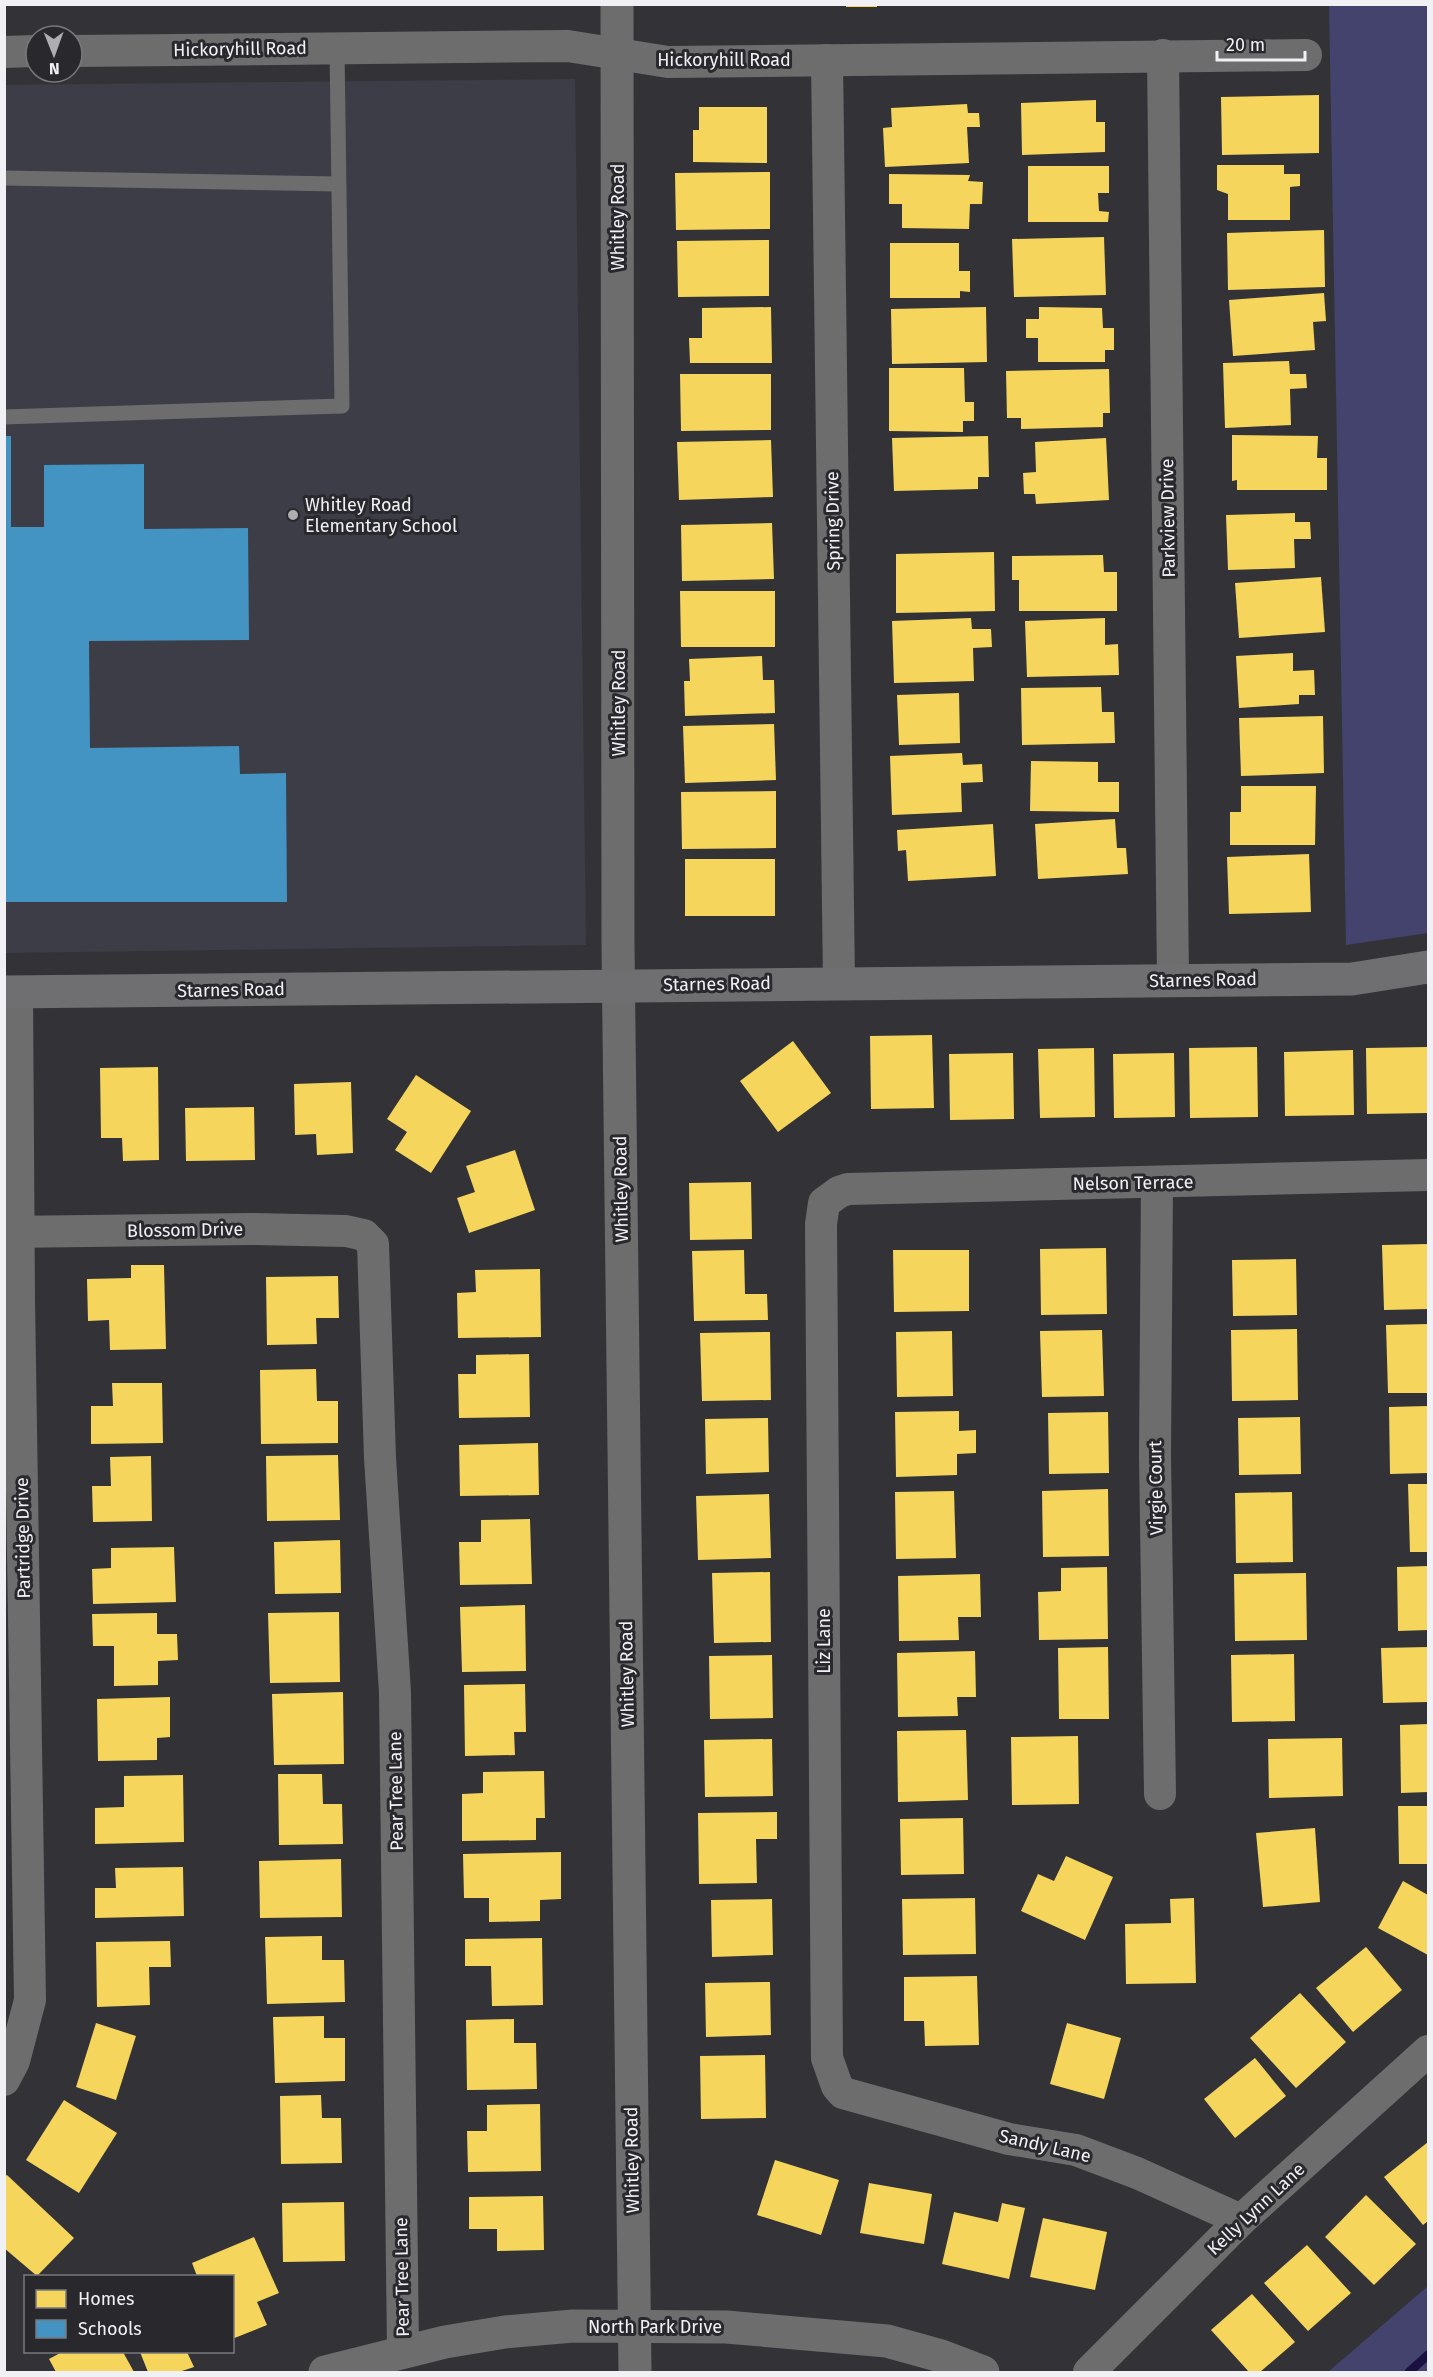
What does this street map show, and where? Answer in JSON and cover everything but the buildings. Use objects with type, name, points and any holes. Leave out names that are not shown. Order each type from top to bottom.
[{"type":"main road","name":"Starnes Road","points":[[11,992],[1352,979],[1428,967]]},
{"type":"street","name":"Whitley Road","points":[[617,4],[619,985],[635,2373]]},
{"type":"street","name":"Hickoryhill Road","points":[[84,51],[568,46],[668,62],[1306,55]]},
{"type":"street","points":[[4,52],[24,51]]},
{"type":"street","name":"Parkview Drive","points":[[1163,55],[1173,981]]},
{"type":"street","name":"Spring Drive","points":[[827,60],[839,983]]},
{"type":"street","name":"Partridge Drive","points":[[4,2080],[14,2061],[30,2000],[19,1323],[13,1232],[11,992]]},
{"type":"street","name":"Nelson Terrace","points":[[838,1192],[848,1189],[1428,1175]]},
{"type":"street","name":"Virgie Court","points":[[1157,1182],[1155,1455],[1160,1794]]},
{"type":"street","name":"Liz Lane","points":[[838,1192],[824,1203],[821,1236],[827,2058],[837,2086],[843,2093]]},
{"type":"street","name":"Blossom Drive","points":[[13,1232],[252,1229],[346,1231],[364,1235]]},
{"type":"street","name":"Pear Tree Lane","points":[[364,1235],[373,1244],[380,1458],[395,1692],[403,2351]]},
{"type":"street","name":"Kelly Lynn Lane","points":[[1089,2373],[1241,2220],[1428,2052]]},
{"type":"street","name":"Sandy Lane","points":[[843,2093],[1009,2139],[1076,2150],[1137,2173],[1241,2220]]},
{"type":"street","name":"North Park Drive","points":[[325,2373],[403,2351],[505,2332],[573,2326],[634,2326],[726,2327],[887,2341],[941,2356],[983,2373]]},
{"type":"lane","points":[[4,417],[342,406],[337,184],[337,48]]},
{"type":"lane","points":[[4,178],[337,184]]},
{"type":"shaded area","points":[[1329,5],[1428,5],[1428,933],[1346,945]]},
{"type":"shaded area","name":"Whitley Road Elementary School","points":[[575,79],[586,945],[5,953],[4,85]]},
{"type":"shaded area","points":[[1428,2286],[1428,2372],[1328,2372]]},
{"type":"waterway","points":[[1409,2372],[1428,2355]]},
{"type":"place","name":"Whitley Road Elementary School","points":[[293,515]]}]
